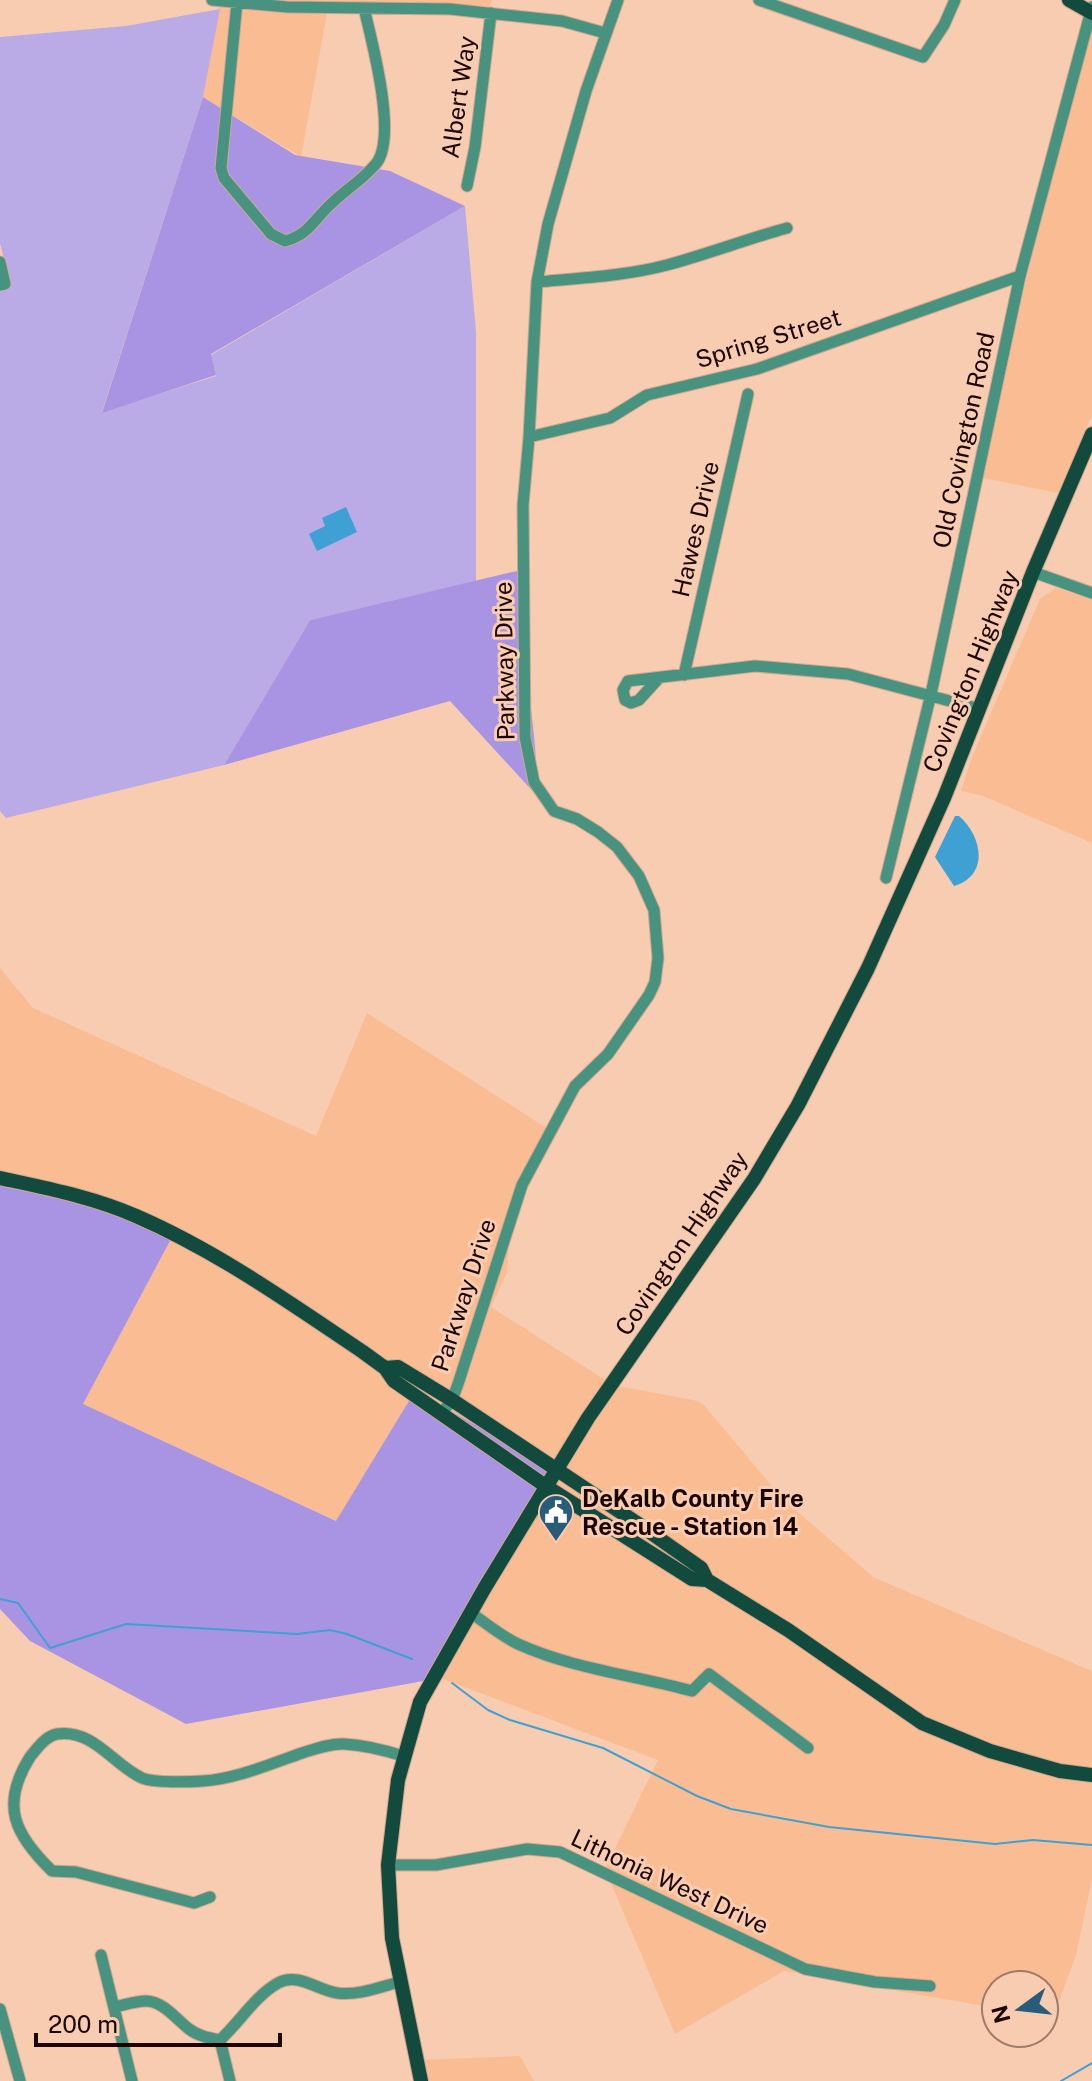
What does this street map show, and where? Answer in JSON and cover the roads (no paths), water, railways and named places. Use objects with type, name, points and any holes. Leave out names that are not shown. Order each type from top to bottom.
[{"type":"main road","points":[[1069,0],[1091,11]]},
{"type":"main road","name":"Covington Highway","points":[[421,2081],[392,1938],[388,1865],[403,1756],[420,1702],[588,1418],[754,1179],[798,1105],[868,968],[944,798],[1033,572],[1092,434]]},
{"type":"main road","points":[[0,1178],[101,1203],[135,1215],[223,1261],[385,1368],[394,1381],[547,1487],[692,1579],[707,1580],[788,1630],[922,1723],[990,1751],[1060,1771],[1092,1775]]},
{"type":"main road","points":[[385,1368],[398,1367],[452,1400],[701,1568],[707,1580]]},
{"type":"street","points":[[212,0],[287,7],[450,9],[562,21],[605,33]]},
{"type":"street","name":"Parkway Drive","points":[[441,1414],[452,1400],[522,1185],[575,1086],[608,1054],[655,982],[658,958],[654,910],[645,887],[617,847],[577,819],[554,811],[534,782],[525,737],[523,505],[537,282],[548,224],[605,33],[618,0]]},
{"type":"street","points":[[759,0],[923,57],[944,25],[955,0]]},
{"type":"street","points":[[237,2],[221,168],[224,178],[271,234],[285,241],[306,233],[331,204],[378,161],[382,147],[384,96],[364,8]]},
{"type":"street","name":"Old Covington Road","points":[[886,878],[931,694],[1020,276],[1091,11]]},
{"type":"street","name":"Albert Way","points":[[467,186],[475,147],[491,13]]},
{"type":"street","points":[[537,282],[622,275],[787,228]]},
{"type":"street","points":[[0,262],[2,284]]},
{"type":"street","name":"Spring Street","points":[[529,437],[610,418],[647,395],[757,369],[1020,276]]},
{"type":"street","name":"Hawes Drive","points":[[684,675],[748,394]]},
{"type":"street","points":[[1033,572],[1092,593]]},
{"type":"street","points":[[659,678],[755,666],[848,674],[980,709]]},
{"type":"street","points":[[471,1613],[517,1644],[573,1665],[692,1691],[709,1674],[808,1748]]},
{"type":"street","points":[[210,1897],[194,1903],[76,1872],[52,1871],[26,1846],[11,1816],[12,1784],[40,1744],[56,1734],[87,1738],[143,1779],[179,1781],[225,1778],[325,1746],[342,1744],[382,1749],[403,1756]]},
{"type":"street","name":"Lithonia West Drive","points":[[388,1865],[436,1865],[527,1849],[560,1852],[805,1969],[875,1982],[930,1986]]},
{"type":"street","points":[[101,1955],[132,2081]]},
{"type":"street","points":[[220,2040],[280,1981],[298,1978],[317,1988],[342,1994],[399,1982]]},
{"type":"street","points":[[114,2007],[154,2002],[203,2037],[220,2040]]},
{"type":"street","points":[[0,2009],[20,2081]]},
{"type":"street","points":[[220,2040],[230,2081]]},
{"type":"water","points":[[346,507],[357,532],[317,551],[309,534],[325,526],[322,518]]},
{"type":"water","points":[[955,816],[967,824],[979,854],[973,873],[954,886],[935,857]]},
{"type":"waterway","points":[[0,1599],[18,1603],[50,1648],[126,1624],[297,1634],[330,1630],[412,1659]]},
{"type":"waterway","points":[[452,1683],[488,1710],[510,1720],[603,1748],[697,1796],[731,1809],[829,1827],[995,1844],[1033,1840],[1092,1845]]},
{"type":"waterway","points":[[1061,2081],[1092,2063]]},
{"type":"place","name":"DeKalb County Fire Rescue - Station 14","points":[[556,1543]]}]
